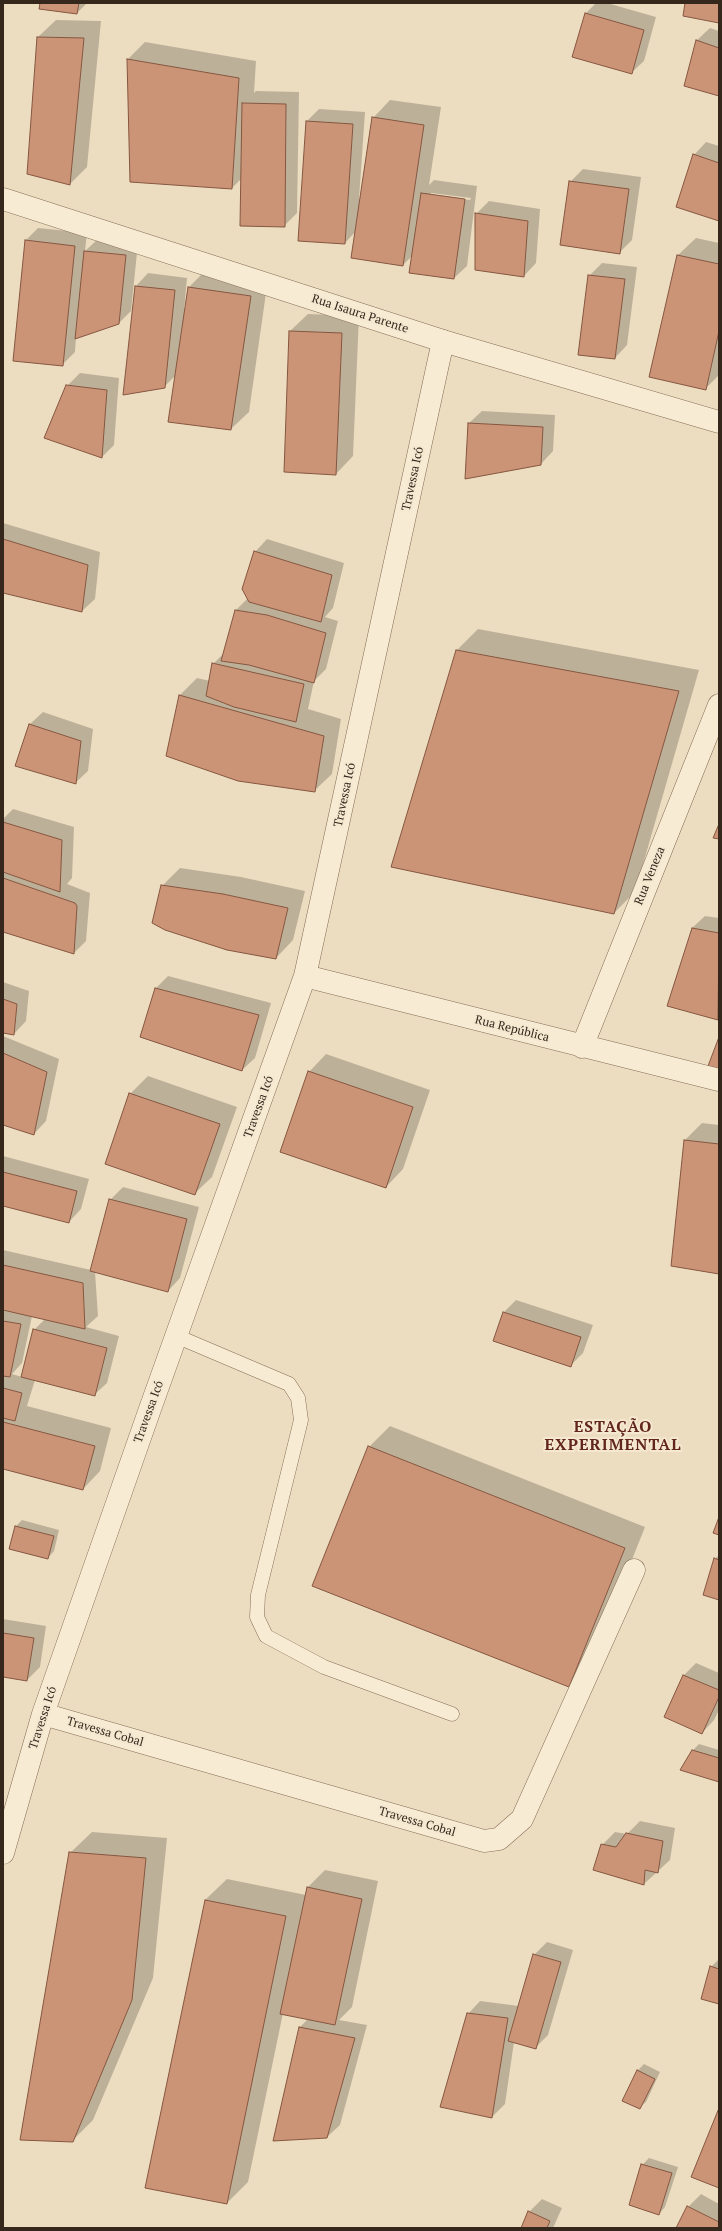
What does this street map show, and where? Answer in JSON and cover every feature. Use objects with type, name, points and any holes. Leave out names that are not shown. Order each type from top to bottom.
[{"type":"street","name":"Rua Isaura Parente","points":[[3,199],[443,341],[719,422]]},
{"type":"street","name":"Travessa Icó","points":[[3,1853],[43,1714],[305,976],[443,341]]},
{"type":"street","name":"Rua Veneza","points":[[582,1047],[719,705]]},
{"type":"street","name":"Rua República","points":[[305,976],[582,1047],[719,1080]]},
{"type":"street","name":"Travessa Cobal","points":[[43,1714],[484,1841],[499,1839],[522,1819],[634,1570]]},
{"type":"lane","points":[[176,1336],[289,1384],[298,1398],[301,1420],[258,1595],[257,1617],[266,1636],[324,1667],[452,1714]]},
{"type":"building","points":[[40,3],[79,3],[77,14],[39,9]]},
{"type":"building","points":[[685,3],[719,3],[719,23],[683,16]]},
{"type":"building","points":[[585,13],[644,30],[632,74],[572,57]]},
{"type":"building","points":[[37,37],[84,38],[70,185],[27,174]]},
{"type":"building","points":[[696,40],[719,48],[719,96],[684,86]]},
{"type":"building","points":[[127,59],[239,78],[232,189],[130,182]]},
{"type":"building","points":[[242,103],[286,104],[285,227],[240,226]]},
{"type":"building","points":[[372,117],[424,125],[403,266],[351,258]]},
{"type":"building","points":[[306,121],[353,124],[345,244],[298,241]]},
{"type":"building","points":[[693,154],[719,163],[719,221],[676,207]]},
{"type":"building","points":[[569,181],[629,189],[620,254],[560,245]]},
{"type":"building","points":[[421,193],[465,199],[454,279],[409,273]]},
{"type":"building","points":[[475,213],[528,221],[524,277],[475,270]]},
{"type":"building","points":[[25,240],[75,246],[63,366],[13,361]]},
{"type":"building","points":[[84,251],[126,255],[119,324],[75,339]]},
{"type":"building","points":[[677,255],[719,264],[719,331],[706,390],[649,377]]},
{"type":"building","points":[[588,275],[625,279],[615,359],[578,355]]},
{"type":"building","points":[[135,286],[175,290],[165,388],[123,395]]},
{"type":"building","points":[[188,287],[251,296],[231,430],[168,422]]},
{"type":"building","points":[[289,331],[342,333],[336,475],[284,472]]},
{"type":"building","points":[[66,385],[107,390],[102,458],[44,438]]},
{"type":"building","points":[[468,423],[543,427],[541,465],[465,479]]},
{"type":"building","points":[[3,539],[88,565],[82,612],[3,593]]},
{"type":"building","points":[[254,551],[332,575],[321,622],[249,602],[242,589]]},
{"type":"building","points":[[235,610],[267,615],[326,633],[314,683],[249,665],[221,661]]},
{"type":"building","points":[[456,650],[679,691],[614,914],[391,867]]},
{"type":"building","points":[[212,663],[304,684],[296,722],[234,707],[206,696]]},
{"type":"building","points":[[179,695],[324,736],[315,792],[238,781],[166,756]]},
{"type":"building","points":[[29,724],[81,741],[76,784],[15,766]]},
{"type":"building","points":[[3,822],[62,840],[60,892],[3,872]]},
{"type":"building","points":[[719,824],[719,839],[713,838]]},
{"type":"building","points":[[3,878],[75,903],[77,906],[74,954],[3,932]]},
{"type":"building","points":[[161,885],[223,894],[288,908],[276,959],[227,950],[165,930],[152,923]]},
{"type":"building","points":[[692,928],[719,933],[718,1020],[667,1006]]},
{"type":"building","points":[[155,988],[259,1015],[242,1071],[140,1037]]},
{"type":"building","points":[[3,999],[17,1004],[14,1035],[3,1033]]},
{"type":"building","points":[[719,1037],[719,1071],[708,1066]]},
{"type":"building","points":[[3,1053],[47,1072],[34,1135],[3,1125]]},
{"type":"building","points":[[308,1071],[413,1107],[386,1188],[280,1152]]},
{"type":"building","points":[[129,1093],[220,1124],[195,1195],[105,1164]]},
{"type":"building","points":[[684,1140],[719,1144],[719,1274],[671,1266]]},
{"type":"building","points":[[3,1172],[77,1191],[69,1223],[3,1206]]},
{"type":"building","points":[[109,1199],[187,1219],[168,1292],[90,1271]]},
{"type":"building","points":[[3,1265],[83,1283],[85,1329],[3,1310]]},
{"type":"building","points":[[503,1312],[581,1337],[571,1367],[493,1341]]},
{"type":"building","points":[[3,1321],[21,1324],[10,1377],[3,1376]]},
{"type":"building","points":[[33,1329],[107,1348],[95,1396],[21,1377]]},
{"type":"building","points":[[3,1388],[22,1393],[15,1421],[3,1418]]},
{"type":"building","points":[[3,1422],[95,1446],[83,1490],[3,1469]]},
{"type":"building","points":[[368,1446],[625,1548],[569,1687],[312,1586]]},
{"type":"building","points":[[719,1517],[719,1535],[713,1533]]},
{"type":"building","points":[[15,1526],[54,1536],[48,1559],[9,1549]]},
{"type":"building","points":[[714,1558],[719,1560],[719,1600],[703,1595]]},
{"type":"building","points":[[3,1633],[34,1638],[27,1681],[3,1677]]},
{"type":"building","points":[[683,1675],[719,1690],[719,1697],[702,1734],[664,1717]]},
{"type":"building","points":[[692,1750],[719,1758],[719,1782],[680,1770]]},
{"type":"building","points":[[626,1833],[663,1841],[658,1873],[645,1870],[644,1885],[593,1870],[601,1844],[616,1847]]},
{"type":"building","points":[[69,1852],[146,1858],[132,2000],[73,2142],[20,2140]]},
{"type":"building","points":[[307,1887],[362,1899],[335,2025],[280,2014]]},
{"type":"building","points":[[205,1900],[286,1916],[227,2204],[145,2188]]},
{"type":"building","points":[[533,1954],[561,1962],[536,2049],[508,2041]]},
{"type":"building","points":[[710,1966],[719,1969],[719,2004],[701,1999]]},
{"type":"building","points":[[467,2013],[508,2018],[492,2118],[440,2107]]},
{"type":"building","points":[[299,2027],[355,2038],[327,2138],[273,2141]]},
{"type":"building","points":[[637,2070],[655,2079],[640,2109],[622,2101]]},
{"type":"building","points":[[719,2108],[719,2188],[691,2177]]},
{"type":"building","points":[[641,2164],[672,2173],[659,2215],[629,2205]]},
{"type":"building","points":[[687,2206],[719,2222],[719,2228],[676,2228]]},
{"type":"building","points":[[528,2211],[550,2221],[547,2228],[521,2228]]},
{"type":"district","name":"ESTAÇÃO EXPERIMENTAL","points":[[613,1436]]}]
